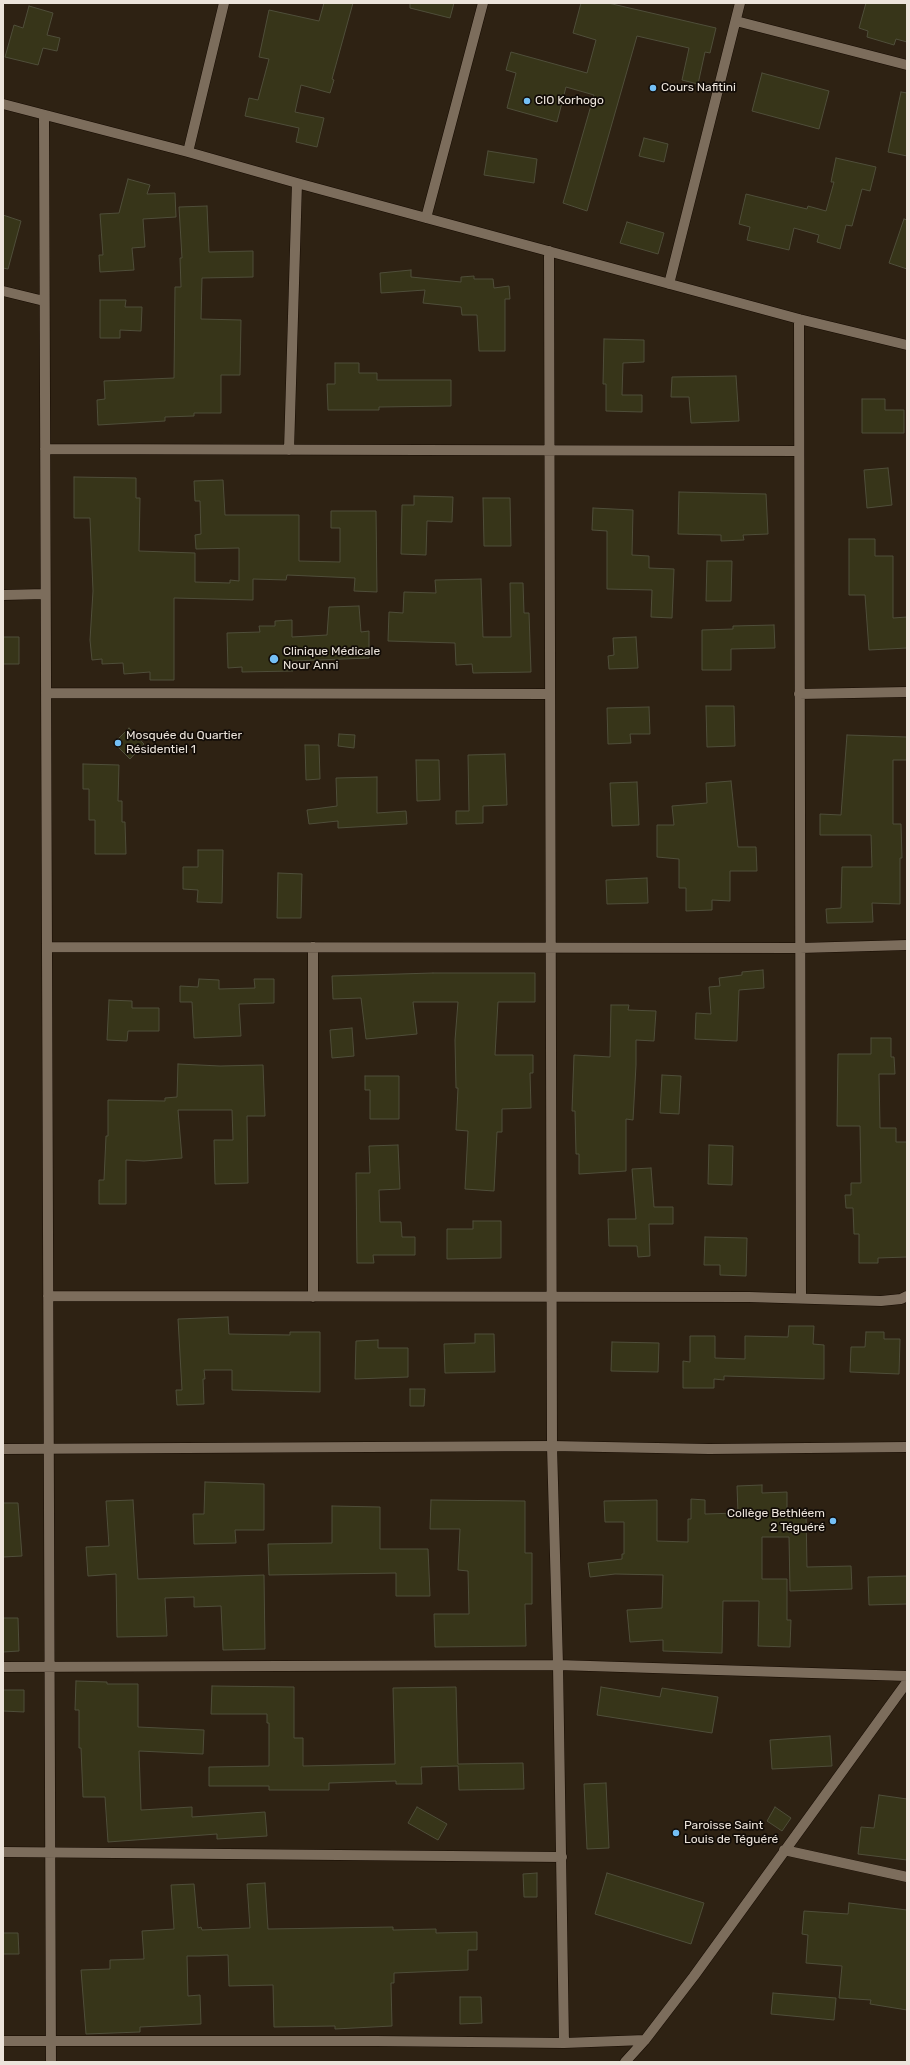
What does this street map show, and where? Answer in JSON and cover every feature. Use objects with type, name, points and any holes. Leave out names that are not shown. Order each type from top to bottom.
[{"type":"street","points":[[188,152],[224,3]]},
{"type":"street","points":[[426,218],[483,3]]},
{"type":"street","points":[[669,284],[740,3]]},
{"type":"street","points":[[736,21],[907,66]]},
{"type":"street","points":[[3,104],[188,152],[297,184],[799,319],[907,345]]},
{"type":"street","points":[[44,115],[48,1296],[50,1448],[49,1666],[51,2062]]},
{"type":"street","points":[[290,450],[297,184]]},
{"type":"street","points":[[549,251],[548,450],[552,1446],[562,1858],[564,2043]]},
{"type":"street","points":[[3,291],[44,301]]},
{"type":"street","points":[[799,319],[798,451],[801,1298]]},
{"type":"street","points":[[45,449],[798,451]]},
{"type":"street","points":[[3,595],[45,594]]},
{"type":"street","points":[[799,694],[907,692]]},
{"type":"street","points":[[46,693],[549,694]]},
{"type":"street","points":[[47,947],[800,948],[907,945]]},
{"type":"street","points":[[313,947],[313,1297]]},
{"type":"street","points":[[48,1296],[801,1298],[881,1301],[901,1299],[907,1296]]},
{"type":"street","points":[[3,1450],[50,1448],[552,1446],[709,1449],[907,1447]]},
{"type":"street","points":[[3,1667],[558,1665],[907,1676]]},
{"type":"street","points":[[625,2062],[645,2040],[694,1976],[907,1682]]},
{"type":"street","points":[[784,1850],[907,1877]]},
{"type":"street","points":[[3,1852],[562,1858]]},
{"type":"street","points":[[3,2041],[564,2043],[645,2040]]},
{"type":"building","points":[[324,3],[353,3],[332,79],[334,80],[330,93],[301,85],[295,112],[324,118],[317,147],[296,142],[299,128],[245,116],[249,98],[258,100],[269,59],[259,57],[269,10],[319,21]]},
{"type":"building","points":[[410,3],[454,3],[450,18],[410,8]]},
{"type":"building","points":[[581,3],[608,3],[716,28],[710,53],[705,52],[698,84],[682,80],[689,48],[637,36],[587,211],[563,203],[594,95],[566,87],[557,122],[507,108],[516,73],[506,70],[511,52],[587,73],[596,40],[573,33]]},
{"type":"building","points":[[866,3],[907,3],[907,42],[896,39],[894,45],[867,37],[868,31],[859,28]]},
{"type":"building","points":[[29,6],[53,13],[47,35],[60,38],[57,51],[43,48],[38,65],[5,57],[14,25],[23,28]]},
{"type":"building","points":[[762,73],[829,91],[819,129],[752,111]]},
{"type":"building","points":[[901,92],[907,93],[907,156],[888,152]]},
{"type":"building","points":[[644,138],[668,144],[664,162],[639,156]]},
{"type":"building","points":[[488,151],[537,159],[534,183],[484,175]]},
{"type":"building","points":[[836,158],[876,167],[870,191],[862,189],[852,226],[846,225],[840,249],[817,242],[819,235],[794,228],[789,250],[747,240],[750,227],[739,224],[746,194],[807,209],[808,206],[826,211],[834,182],[831,182]]},
{"type":"building","points":[[128,179],[150,185],[147,194],[175,193],[176,217],[143,219],[145,247],[132,248],[134,270],[100,272],[99,255],[103,255],[100,214],[119,213]]},
{"type":"building","points":[[207,206],[209,252],[253,251],[253,277],[202,278],[201,319],[241,320],[240,375],[221,375],[221,413],[194,413],[194,416],[165,417],[165,421],[98,425],[97,400],[105,399],[104,381],[174,378],[175,287],[181,287],[180,258],[182,258],[179,207]]},
{"type":"building","points":[[3,215],[21,221],[8,269],[3,268]]},
{"type":"building","points":[[904,219],[907,220],[907,269],[889,263]]},
{"type":"building","points":[[627,222],[664,233],[658,254],[620,243]]},
{"type":"building","points":[[411,270],[411,277],[461,282],[461,277],[474,276],[474,279],[493,279],[494,288],[509,286],[510,299],[505,299],[505,351],[479,351],[477,315],[462,315],[461,307],[423,303],[425,290],[381,293],[380,273]]},
{"type":"building","points":[[100,300],[126,300],[125,307],[142,307],[141,331],[120,330],[120,338],[100,338]]},
{"type":"building","points":[[604,339],[644,340],[644,362],[623,363],[622,395],[642,395],[642,412],[606,411],[606,384],[603,384]]},
{"type":"building","points":[[335,363],[359,363],[359,373],[377,373],[377,380],[451,380],[451,406],[379,407],[379,410],[328,410],[327,384],[335,384]]},
{"type":"building","points":[[736,376],[739,421],[691,423],[689,397],[671,397],[672,377]]},
{"type":"building","points":[[862,399],[885,399],[885,410],[904,410],[904,433],[862,433]]},
{"type":"building","points":[[888,468],[892,505],[867,508],[864,470]]},
{"type":"building","points":[[74,477],[136,478],[136,498],[140,498],[139,551],[195,553],[195,582],[230,583],[230,580],[239,581],[239,548],[196,549],[195,535],[201,534],[200,501],[195,501],[194,481],[223,480],[225,515],[299,515],[299,561],[340,562],[340,528],[331,528],[331,511],[376,511],[377,592],[354,591],[355,578],[287,575],[286,580],[253,579],[253,600],[174,598],[174,680],[150,680],[150,672],[124,674],[123,663],[102,664],[102,659],[92,660],[90,640],[93,591],[90,518],[74,518]]},
{"type":"building","points":[[679,492],[766,494],[768,534],[743,535],[744,540],[721,541],[721,535],[678,534]]},
{"type":"building","points":[[414,496],[453,497],[452,522],[427,521],[426,555],[401,554],[402,505],[414,505]]},
{"type":"building","points":[[483,498],[510,498],[511,546],[484,546]]},
{"type":"building","points":[[593,508],[633,510],[632,555],[649,556],[649,568],[674,569],[672,618],[651,617],[652,590],[607,589],[607,531],[592,530]]},
{"type":"building","points":[[849,539],[875,539],[875,556],[893,556],[893,618],[907,617],[907,648],[869,650],[865,595],[849,595]]},
{"type":"building","points":[[707,561],[732,561],[731,601],[706,601]]},
{"type":"building","points":[[481,579],[483,637],[511,637],[510,583],[523,583],[524,613],[529,613],[531,672],[473,673],[472,664],[456,665],[455,643],[388,641],[389,612],[403,613],[404,592],[436,593],[435,580]]},
{"type":"building","points":[[359,606],[361,632],[369,631],[369,658],[293,661],[293,671],[242,672],[242,667],[228,668],[227,633],[260,632],[259,626],[275,626],[275,621],[292,620],[292,637],[327,635],[329,607]]},
{"type":"building","points":[[774,625],[775,648],[731,649],[731,670],[702,670],[702,630],[733,629],[733,626]]},
{"type":"building","points":[[3,637],[19,637],[19,664],[3,664]]},
{"type":"building","points":[[636,637],[638,668],[609,669],[608,656],[614,655],[613,638]]},
{"type":"building","points":[[706,706],[734,706],[735,746],[707,747]]},
{"type":"building","points":[[649,707],[650,734],[630,734],[631,743],[608,744],[607,708]]},
{"type":"building","points":[[129,728],[144,744],[130,759],[114,743]]},
{"type":"building","points":[[339,734],[355,735],[354,748],[338,746]]},
{"type":"building","points":[[847,735],[907,737],[907,760],[893,760],[893,824],[901,824],[902,858],[900,858],[900,904],[872,903],[873,922],[827,923],[826,909],[841,908],[842,867],[872,867],[871,835],[820,835],[820,814],[841,815]]},
{"type":"building","points":[[305,745],[319,745],[320,779],[306,780]]},
{"type":"building","points":[[505,754],[507,805],[483,806],[483,823],[456,824],[456,811],[469,811],[468,755]]},
{"type":"building","points":[[416,760],[439,760],[440,800],[417,801]]},
{"type":"building","points":[[83,764],[119,765],[118,801],[122,801],[122,822],[125,822],[126,854],[95,854],[95,820],[89,820],[89,789],[83,789]]},
{"type":"building","points":[[377,777],[377,813],[406,811],[407,824],[338,828],[338,821],[309,824],[307,810],[337,806],[336,778]]},
{"type":"building","points":[[731,781],[738,847],[756,847],[757,871],[730,871],[730,901],[712,900],[712,910],[686,911],[686,888],[679,888],[679,859],[657,857],[657,825],[674,825],[672,806],[707,803],[706,783]]},
{"type":"building","points":[[637,782],[639,825],[612,826],[610,783]]},
{"type":"building","points":[[198,850],[223,850],[222,903],[197,902],[198,890],[183,889],[183,867],[198,867]]},
{"type":"building","points":[[278,873],[302,874],[301,918],[277,918]]},
{"type":"building","points":[[647,878],[648,903],[607,904],[606,880]]},
{"type":"building","points":[[763,970],[764,988],[739,990],[737,1041],[695,1039],[696,1013],[711,1014],[709,987],[720,986],[719,978],[742,975],[742,972]]},
{"type":"building","points":[[433,973],[535,973],[535,1002],[498,1002],[495,1055],[533,1055],[533,1073],[530,1073],[531,1108],[502,1109],[502,1132],[497,1132],[494,1191],[465,1189],[468,1131],[456,1130],[458,1088],[456,1088],[455,1040],[458,1002],[413,1002],[417,1034],[366,1039],[361,998],[333,999],[332,976]]},
{"type":"building","points":[[199,979],[219,980],[219,989],[255,988],[254,979],[274,979],[274,1003],[239,1004],[241,1036],[194,1038],[192,1002],[180,1002],[180,986],[198,987]]},
{"type":"building","points":[[109,1000],[132,1001],[132,1008],[159,1008],[159,1031],[128,1031],[127,1041],[107,1040]]},
{"type":"building","points":[[611,1005],[629,1005],[628,1010],[656,1011],[654,1041],[636,1040],[633,1120],[626,1119],[626,1171],[579,1174],[579,1154],[576,1154],[575,1111],[572,1111],[574,1055],[610,1057]]},
{"type":"building","points":[[352,1028],[354,1056],[332,1058],[330,1030]]},
{"type":"building","points":[[871,1038],[891,1038],[891,1057],[894,1057],[895,1074],[879,1074],[880,1128],[896,1128],[896,1142],[907,1142],[907,1257],[878,1258],[878,1263],[859,1263],[859,1234],[854,1234],[853,1208],[846,1208],[845,1195],[851,1195],[851,1183],[861,1183],[860,1126],[837,1126],[838,1054],[871,1054]]},
{"type":"building","points":[[178,1064],[220,1066],[263,1065],[265,1116],[247,1116],[248,1183],[215,1184],[214,1140],[233,1140],[232,1110],[178,1110],[182,1158],[144,1161],[126,1160],[126,1204],[99,1204],[99,1180],[104,1180],[106,1136],[108,1136],[108,1100],[165,1101],[165,1098],[177,1097]]},
{"type":"building","points":[[662,1075],[681,1076],[679,1114],[660,1113]]},
{"type":"building","points":[[365,1076],[399,1076],[399,1119],[370,1119],[370,1090],[365,1090]]},
{"type":"building","points":[[398,1145],[400,1189],[379,1190],[380,1222],[401,1222],[402,1237],[415,1237],[415,1255],[373,1255],[374,1263],[357,1263],[356,1173],[370,1173],[369,1146]]},
{"type":"building","points":[[709,1145],[733,1146],[732,1185],[708,1184]]},
{"type":"building","points":[[651,1168],[654,1207],[673,1207],[673,1224],[649,1224],[650,1256],[638,1257],[637,1246],[609,1246],[608,1219],[636,1219],[632,1169]]},
{"type":"building","points":[[473,1221],[501,1221],[501,1258],[447,1259],[447,1229],[473,1229]]},
{"type":"building","points":[[705,1237],[747,1238],[746,1276],[720,1275],[720,1265],[704,1265]]},
{"type":"building","points":[[228,1317],[229,1334],[290,1335],[290,1332],[320,1332],[320,1392],[232,1390],[232,1370],[204,1370],[204,1404],[177,1405],[176,1390],[182,1390],[178,1319]]},
{"type":"building","points":[[789,1326],[814,1326],[813,1344],[824,1345],[824,1379],[724,1376],[724,1380],[714,1379],[714,1388],[683,1388],[683,1361],[690,1362],[690,1336],[715,1336],[715,1358],[745,1359],[745,1336],[788,1337]]},
{"type":"building","points":[[866,1332],[884,1332],[884,1339],[900,1339],[899,1374],[850,1372],[851,1347],[865,1347]]},
{"type":"building","points":[[475,1334],[494,1334],[495,1372],[445,1373],[444,1344],[475,1343]]},
{"type":"building","points":[[378,1340],[378,1348],[408,1348],[408,1377],[355,1379],[356,1341]]},
{"type":"building","points":[[612,1342],[659,1343],[658,1372],[611,1371]]},
{"type":"building","points":[[410,1389],[425,1389],[424,1406],[410,1406]]},
{"type":"building","points":[[205,1482],[264,1484],[264,1530],[235,1530],[236,1543],[194,1544],[193,1514],[204,1514]]},
{"type":"building","points":[[762,1485],[762,1493],[787,1492],[787,1512],[806,1512],[807,1567],[851,1566],[852,1589],[790,1591],[789,1537],[762,1537],[762,1579],[787,1579],[787,1620],[791,1620],[790,1647],[758,1646],[759,1601],[723,1601],[722,1653],[663,1651],[663,1640],[630,1642],[627,1610],[662,1608],[663,1575],[615,1574],[590,1577],[588,1563],[622,1559],[622,1554],[624,1554],[624,1522],[605,1522],[604,1501],[657,1500],[657,1541],[688,1542],[688,1519],[691,1519],[691,1499],[705,1500],[705,1514],[738,1513],[737,1486]]},
{"type":"building","points":[[133,1500],[138,1579],[264,1575],[265,1649],[223,1650],[221,1606],[194,1607],[194,1597],[165,1598],[167,1636],[117,1637],[116,1574],[88,1576],[86,1547],[109,1546],[106,1501]]},
{"type":"building","points":[[431,1500],[525,1501],[525,1553],[532,1553],[532,1604],[525,1604],[526,1646],[435,1647],[434,1614],[469,1614],[468,1571],[458,1570],[460,1529],[430,1529]]},
{"type":"building","points":[[3,1503],[18,1503],[22,1556],[3,1557]]},
{"type":"building","points":[[332,1506],[380,1507],[380,1549],[428,1549],[430,1596],[396,1596],[396,1573],[269,1575],[268,1544],[332,1543]]},
{"type":"building","points":[[907,1576],[907,1604],[869,1605],[868,1577]]},
{"type":"building","points":[[3,1618],[18,1618],[19,1651],[3,1652]]},
{"type":"building","points":[[76,1681],[107,1682],[107,1684],[138,1684],[138,1727],[204,1730],[203,1754],[139,1751],[141,1810],[192,1807],[192,1817],[265,1812],[267,1836],[217,1839],[217,1834],[108,1842],[105,1797],[83,1797],[81,1748],[79,1748],[79,1710],[75,1710]]},
{"type":"building","points":[[212,1686],[294,1687],[294,1738],[303,1738],[303,1766],[395,1764],[393,1688],[456,1687],[458,1764],[523,1763],[524,1789],[459,1790],[458,1766],[421,1767],[422,1784],[396,1784],[396,1781],[329,1783],[329,1790],[269,1790],[269,1786],[209,1786],[209,1767],[269,1766],[269,1723],[267,1723],[267,1714],[211,1714]]},
{"type":"building","points":[[601,1687],[660,1697],[662,1688],[718,1697],[712,1733],[597,1715]]},
{"type":"building","points":[[3,1690],[24,1690],[24,1712],[3,1711]]},
{"type":"building","points":[[830,1736],[832,1766],[772,1769],[770,1740]]},
{"type":"building","points":[[606,1783],[609,1848],[587,1849],[584,1784]]},
{"type":"building","points":[[879,1795],[907,1799],[907,1860],[858,1854],[861,1827],[874,1828]]},
{"type":"building","points":[[417,1807],[447,1824],[438,1840],[408,1823]]},
{"type":"building","points":[[775,1807],[791,1818],[782,1831],[767,1821]]},
{"type":"building","points":[[537,1873],[537,1897],[524,1897],[523,1874]]},
{"type":"building","points":[[607,1873],[704,1903],[691,1944],[595,1914]]},
{"type":"building","points":[[265,1883],[268,1929],[393,1927],[393,1930],[436,1929],[436,1933],[477,1932],[477,1950],[468,1950],[468,1970],[394,1973],[394,1983],[391,1983],[392,2026],[335,2029],[335,2026],[274,2027],[273,1985],[229,1986],[228,1955],[187,1956],[188,1996],[200,1995],[201,2024],[140,2027],[140,2032],[86,2034],[81,1970],[110,1969],[110,1960],[144,1959],[142,1931],[174,1929],[171,1885],[194,1884],[198,1928],[201,1927],[202,1930],[250,1928],[247,1884]]},
{"type":"building","points":[[849,1903],[907,1910],[907,2010],[870,2004],[871,2000],[839,1998],[842,1966],[806,1963],[808,1935],[802,1934],[804,1911],[848,1914]]},
{"type":"building","points":[[3,1933],[18,1933],[19,1954],[3,1954]]},
{"type":"building","points":[[773,1993],[836,1998],[834,2020],[771,2014]]},
{"type":"building","points":[[460,1997],[481,1997],[482,2023],[460,2024]]},
{"type":"place","name":"Cours Nafitini","points":[[653,88]]},
{"type":"place","name":"CIO Korhogo","points":[[527,101]]},
{"type":"place","name":"Clinique Médicale Nour Anni","points":[[274,659]]},
{"type":"place","name":"Mosquée du Quartier Résidentiel 1","points":[[118,743]]},
{"type":"place","name":"Collège Bethléem 2 Téguéré","points":[[833,1521]]},
{"type":"place","name":"Paroisse Saint Louis de Téguéré","points":[[676,1833]]}]
